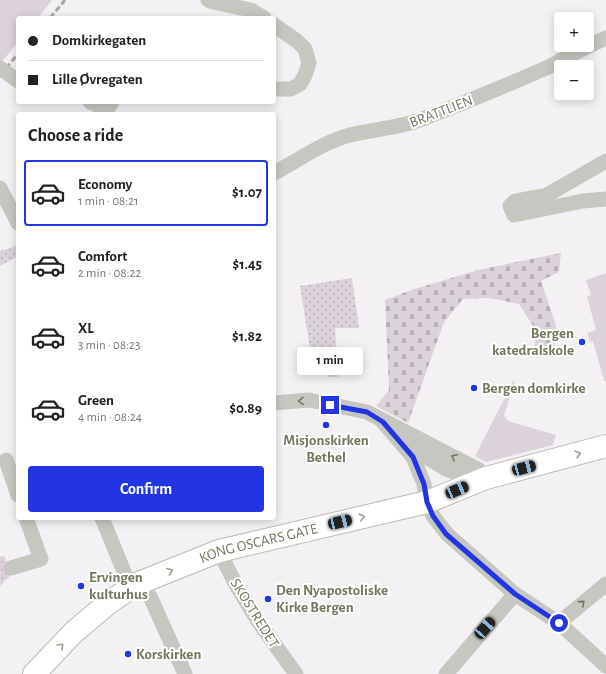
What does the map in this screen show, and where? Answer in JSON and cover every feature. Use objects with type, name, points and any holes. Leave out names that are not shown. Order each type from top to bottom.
[{"type":"street","points":[[208,0],[251,10],[261,16]]},
{"type":"street","points":[[276,26],[297,41],[305,49],[309,63],[300,84],[291,89],[276,89]]},
{"type":"street","name":"BRATTLIEN","points":[[276,172],[324,145],[349,135],[388,128],[422,119],[531,74],[606,38]]},
{"type":"street","points":[[0,68],[16,80]]},
{"type":"street","points":[[95,104],[102,107],[109,107],[111,104]]},
{"type":"street","points":[[606,161],[547,195],[515,201],[510,206],[514,216],[583,201],[606,199]]},
{"type":"street","points":[[0,188],[16,219]]},
{"type":"street","points":[[276,403],[309,400],[367,412],[383,422],[479,470],[486,478]]},
{"type":"street","points":[[383,422],[413,457],[419,468],[424,484],[427,502],[433,516],[446,534],[515,594],[559,623],[606,666]]},
{"type":"street","points":[[399,439],[417,453],[446,469],[459,474],[486,478]]},
{"type":"street","name":"KONG OSCARS GATE","points":[[34,674],[74,632],[106,605],[134,585],[219,551],[427,502],[486,478],[606,446]]},
{"type":"street","points":[[8,459],[16,488]]},
{"type":"street","points":[[11,568],[40,559],[27,520]]},
{"type":"street","points":[[103,520],[126,578],[134,585],[145,590],[153,603],[185,674]]},
{"type":"street","name":"SKOSTREDET","points":[[219,551],[235,583],[258,621],[296,674]]},
{"type":"street","points":[[559,623],[606,584]]},
{"type":"street","points":[[446,674],[515,594]]},
{"type":"green space","points":[[0,0],[52,0],[40,16],[16,16],[16,44],[0,64]]},
{"type":"green space","points":[[16,246],[16,257],[0,266],[0,251]]},
{"type":"green space","points":[[561,253],[559,272],[541,281],[556,325],[554,358],[533,351],[537,332],[519,304],[490,298],[463,299],[444,322],[408,423],[376,406],[389,390],[385,300],[411,290],[478,270]]},
{"type":"green space","points":[[606,273],[606,381],[604,381],[593,341],[590,342],[587,333],[596,330],[587,296],[591,295],[586,280]]},
{"type":"green space","points":[[352,278],[359,328],[335,328],[338,377],[328,377],[327,360],[312,361],[300,286]]},
{"type":"green space","points":[[514,380],[515,381],[504,415],[508,421],[556,435],[553,445],[486,462],[475,456]]},
{"type":"green space","points":[[4,556],[12,574],[0,586],[0,557]]},
{"type":"railway","points":[[52,16],[65,0]]},
{"type":"railway","points":[[0,75],[16,56]]},
{"type":"place","name":"Bergen katedralskole","points":[[582,342]]},
{"type":"place","name":"Bergen domkirke","points":[[474,388]]},
{"type":"place","name":"Misjonskirken Bethel","points":[[326,425]]},
{"type":"place","name":"Ervingen kulturhus","points":[[81,586]]},
{"type":"place","name":"Den Nyapostoliske Kirke Bergen","points":[[268,599]]},
{"type":"place","name":"Korskirken","points":[[128,654]]},
{"type":"route","points":[[330,405],[367,412],[376,416],[383,422],[413,457],[419,468],[424,484],[427,502],[433,516],[446,534],[515,594],[559,623]]}]
